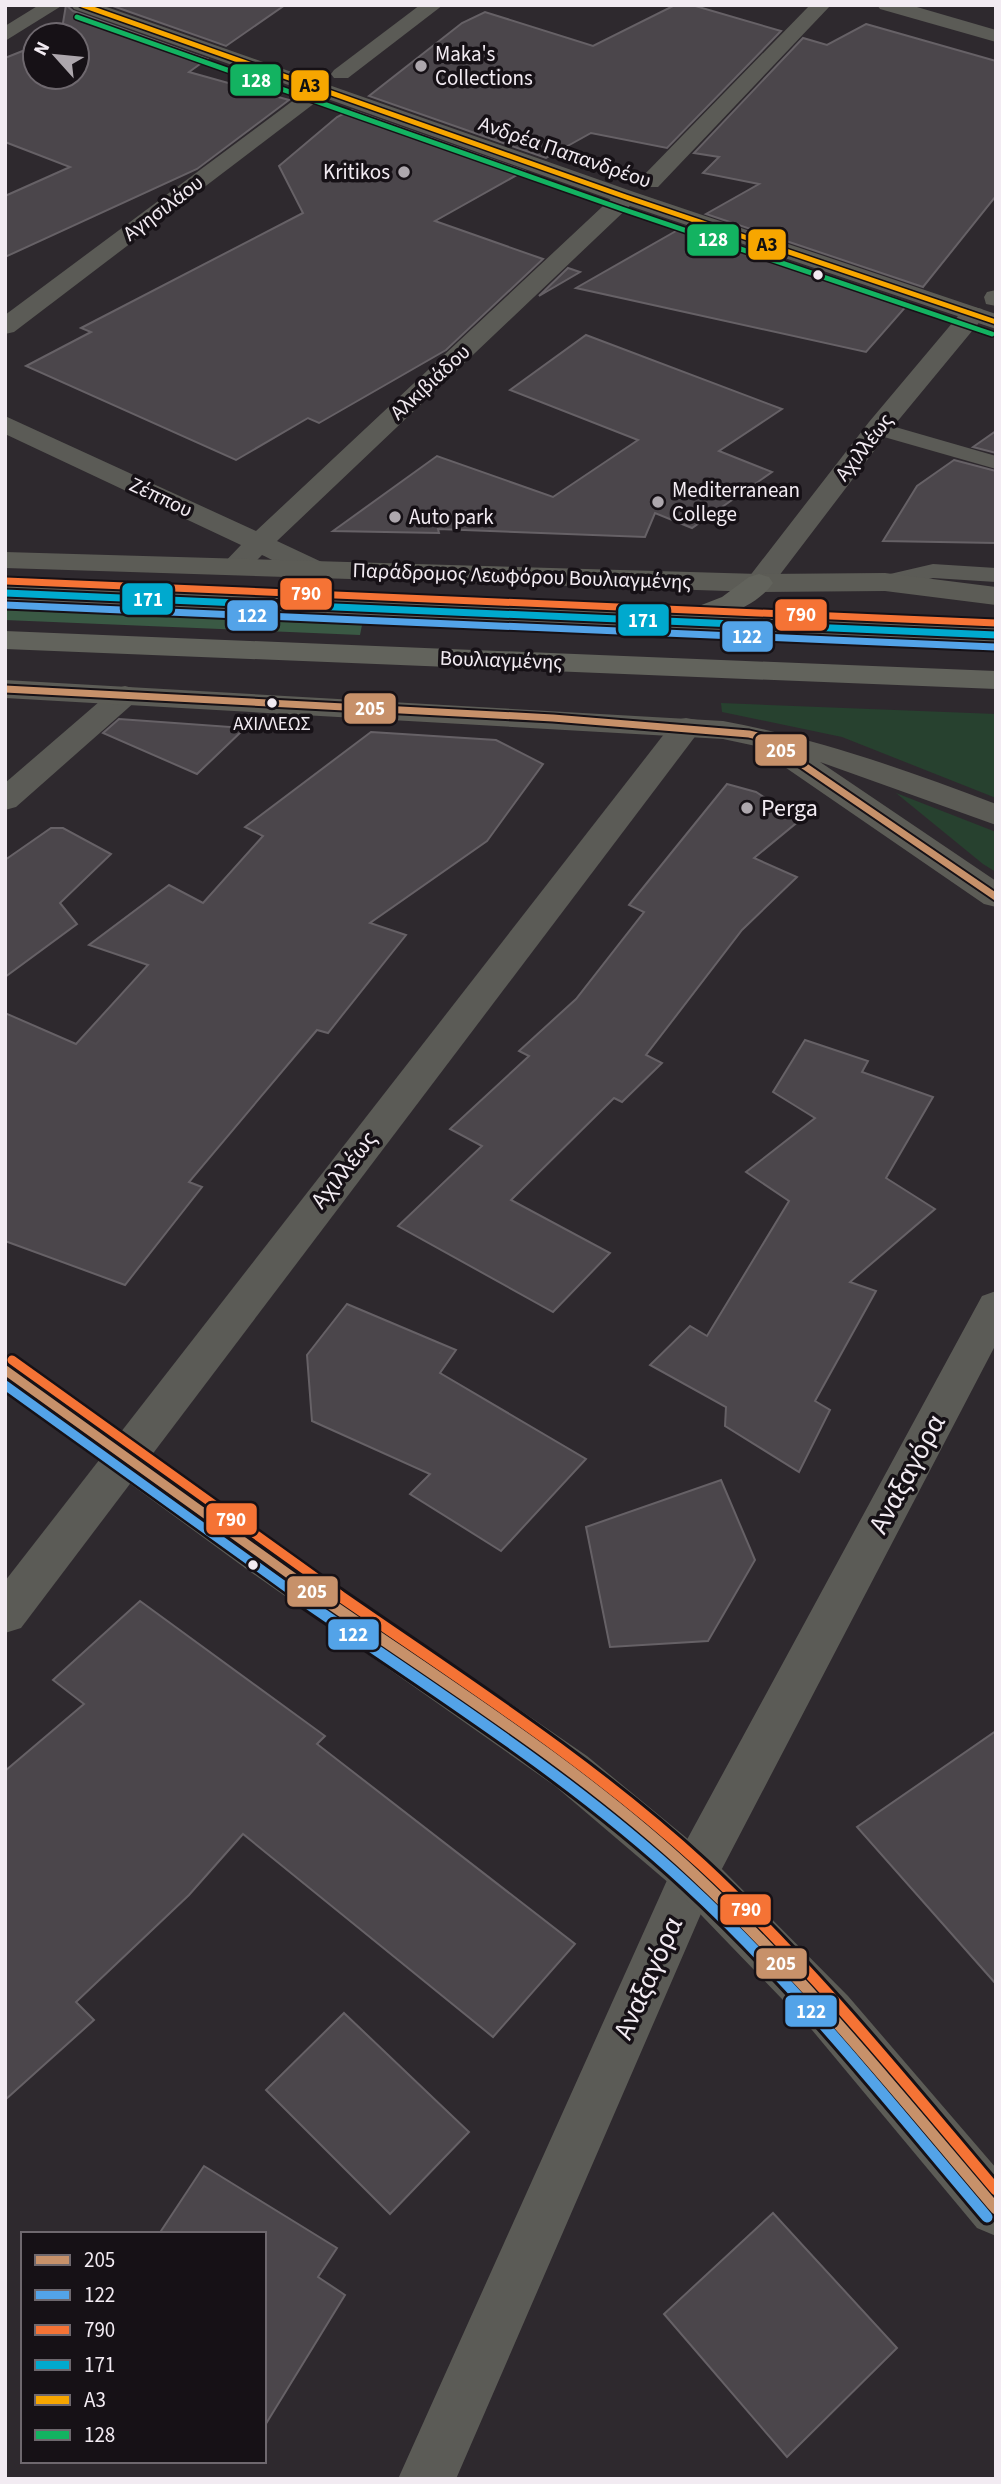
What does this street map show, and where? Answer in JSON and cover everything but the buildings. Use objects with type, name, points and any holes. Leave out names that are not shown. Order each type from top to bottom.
[{"type":"main road","points":[[682,622],[732,603],[759,583]]},
{"type":"main road","name":"Βουλιαγμένης","points":[[5,593],[996,635]]},
{"type":"main road","name":"Βουλιαγμένης","points":[[5,640],[996,680]]},
{"type":"street","points":[[5,34],[53,5]]},
{"type":"street","name":"Ανδρέα Παπανδρέου","points":[[81,5],[321,89],[625,185],[979,309],[995,298]]},
{"type":"street","points":[[134,5],[431,105]]},
{"type":"street","points":[[341,74],[433,5]]},
{"type":"street","points":[[650,182],[821,5]]},
{"type":"street","points":[[887,5],[996,36]]},
{"type":"street","name":"Αγησιλάου","points":[[5,327],[321,89]]},
{"type":"street","name":"Ανδρέα Παπανδρέου","points":[[625,185],[650,182],[676,191]]},
{"type":"street","name":"Αλκιβιάδου","points":[[234,567],[625,185]]},
{"type":"street","name":"Αχιλλέως","points":[[759,583],[878,428],[979,309]]},
{"type":"street","name":"Ζέππου","points":[[5,425],[316,570]]},
{"type":"street","name":"Παράδρομος Λεωφόρου Βουλιαγμένης","points":[[5,561],[759,583],[885,582],[996,596]]},
{"type":"street","points":[[5,689],[686,727],[762,737],[832,755],[996,815]]},
{"type":"street","points":[[5,800],[125,695]]},
{"type":"street","name":"Αχιλλέως","points":[[5,1615],[686,727]]},
{"type":"street","points":[[762,737],[996,897]]},
{"type":"street","name":"Αναξαγόρα","points":[[427,2479],[694,1874],[996,1306]]},
{"type":"street","points":[[5,1370],[260,1555],[571,1771],[694,1874],[830,2013],[996,2209]]},
{"type":"lane","points":[[878,428],[996,463]]},
{"type":"lane","points":[[885,582],[933,571],[996,575]]},
{"type":"green space","points":[[5,610],[362,625],[360,635],[5,620]]},
{"type":"green space","points":[[721,703],[996,714],[996,798],[842,737],[722,712]]},
{"type":"green space","points":[[896,793],[996,832],[996,872],[983,864]]},
{"type":"transit line","name":"Α3","points":[[82,5],[626,197],[996,322]]},
{"type":"transit line","name":"128","points":[[77,17],[622,209],[992,334]]},
{"type":"transit line","name":"790","points":[[6,581],[996,623]]},
{"type":"transit line","name":"171","points":[[5,593],[996,635]]},
{"type":"transit line","name":"122","points":[[5,605],[995,647]]},
{"type":"transit line","name":"205","points":[[5,689],[553,718],[749,734],[762,737],[996,897]]},
{"type":"transit line","name":"790","points":[[12,1360],[267,1545],[578,1761],[702,1865],[839,2005],[996,2190]]},
{"type":"transit line","name":"205","points":[[5,1370],[260,1555],[571,1771],[694,1874],[830,2013],[996,2209]]},
{"type":"transit line","name":"122","points":[[5,1385],[253,1565],[564,1781],[686,1883],[821,2021],[987,2217]]},
{"type":"place","name":"Maka's Collections","points":[[421,66]]},
{"type":"place","name":"Kritikos","points":[[404,172]]},
{"type":"place","name":"Mediterranean College","points":[[658,502]]},
{"type":"place","name":"Auto park","points":[[395,517]]},
{"type":"place","name":"ΑΧΙΛΛΕΩΣ","points":[[272,703]]},
{"type":"place","name":"Perga","points":[[747,808]]}]
